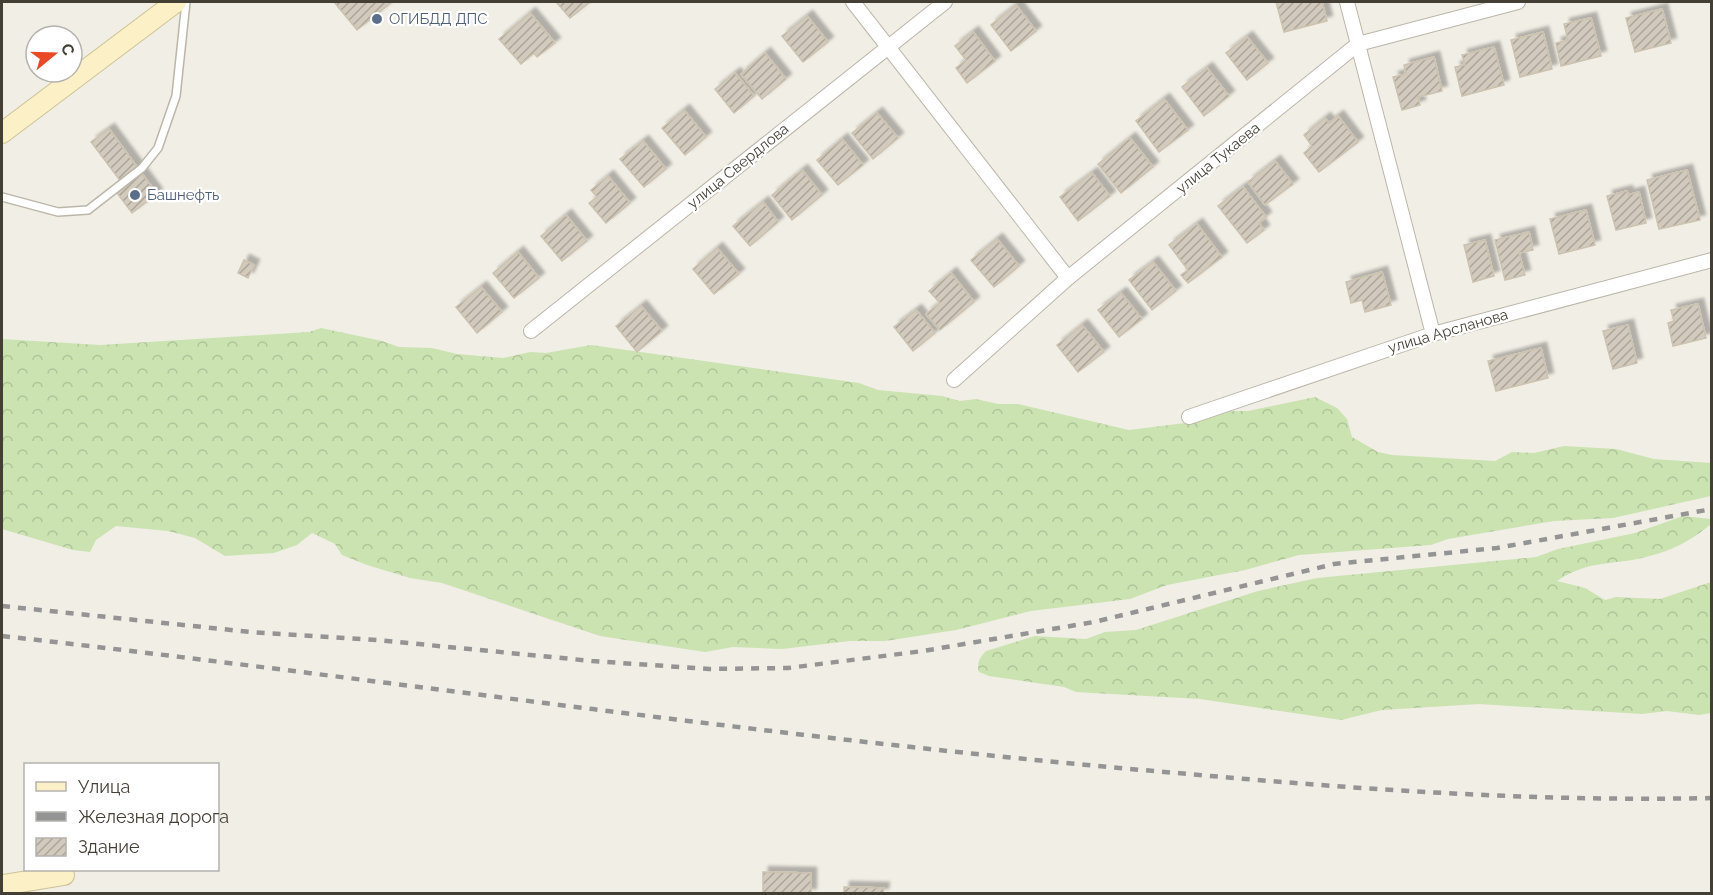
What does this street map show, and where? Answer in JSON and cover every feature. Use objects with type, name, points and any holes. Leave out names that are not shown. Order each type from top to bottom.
[{"type":"main road","points":[[2,133],[176,2]]},
{"type":"main road","points":[[6,888],[64,875]]},
{"type":"street","points":[[854,2],[1068,278]]},
{"type":"street","name":"улица Свердлова","points":[[531,331],[945,2]]},
{"type":"street","points":[[1347,2],[1433,334]]},
{"type":"street","name":"улица Тукаева","points":[[954,381],[1068,278],[1358,44],[1518,2]]},
{"type":"street","name":"улица Арсланова","points":[[1189,417],[1433,334],[1712,260]]},
{"type":"lane","points":[[2,196],[58,212],[88,210],[142,168],[158,148],[176,96],[186,2]]},
{"type":"green space","points":[[321,328],[382,341],[399,347],[432,348],[457,354],[503,358],[530,352],[546,353],[591,345],[859,383],[878,390],[942,396],[960,401],[976,399],[998,404],[1018,404],[1129,430],[1201,421],[1230,411],[1248,411],[1315,397],[1337,408],[1347,419],[1352,437],[1378,452],[1392,455],[1495,461],[1512,452],[1534,453],[1564,446],[1616,449],[1654,459],[1711,463],[1711,496],[1613,518],[1554,521],[1448,539],[1431,545],[1299,555],[1245,570],[1167,585],[1130,599],[1031,611],[956,630],[885,641],[850,641],[782,649],[733,647],[705,652],[600,636],[442,583],[410,578],[367,565],[342,555],[335,544],[312,533],[297,545],[274,553],[225,556],[195,538],[168,531],[116,526],[96,540],[90,552],[73,550],[2,529],[2,339],[100,345],[309,332]]},
{"type":"green space","points":[[1683,516],[1711,519],[1711,524],[1680,545],[1664,552],[1633,560],[1590,566],[1557,581],[1585,588],[1605,600],[1616,597],[1660,599],[1711,582],[1711,713],[1699,715],[1667,711],[1642,714],[1479,704],[1382,710],[1341,720],[1200,699],[1076,692],[1064,687],[989,676],[979,672],[978,669],[979,661],[986,651],[1035,636],[1086,639],[1105,632],[1136,630],[1258,591],[1317,578],[1536,557],[1558,549],[1635,533]]},
{"type":"building","points":[[334,2],[392,2],[357,30]]},
{"type":"building","points":[[556,2],[590,2],[570,18]]},
{"type":"building","points":[[1276,2],[1322,2],[1327,21],[1284,32]]},
{"type":"building","points":[[1016,5],[1036,31],[1011,51],[991,25]]},
{"type":"building","points":[[1662,9],[1671,43],[1635,52],[1626,18]]},
{"type":"building","points":[[530,13],[555,43],[537,57],[534,53],[521,64],[499,39]]},
{"type":"building","points":[[807,16],[828,42],[803,62],[782,36]]},
{"type":"building","points":[[1591,18],[1601,56],[1561,66],[1556,43],[1568,40],[1564,24]]},
{"type":"building","points":[[973,32],[995,61],[967,83],[956,68],[966,60],[955,46]]},
{"type":"building","points":[[1543,32],[1552,69],[1520,77],[1511,40]]},
{"type":"building","points":[[1247,37],[1268,63],[1247,80],[1226,53]]},
{"type":"building","points":[[1494,47],[1504,85],[1462,96],[1455,67],[1465,65],[1462,55]]},
{"type":"building","points":[[765,53],[786,79],[762,99],[741,74]]},
{"type":"building","points":[[1434,57],[1442,91],[1418,97],[1420,105],[1402,110],[1393,77],[1406,74],[1404,65]]},
{"type":"building","points":[[1207,68],[1229,96],[1204,116],[1182,87]]},
{"type":"building","points":[[735,73],[754,96],[734,113],[715,89]]},
{"type":"building","points":[[1164,99],[1188,130],[1159,152],[1136,121]]},
{"type":"building","points":[[684,110],[706,137],[685,155],[662,128]]},
{"type":"building","points":[[877,113],[898,138],[873,159],[852,133]]},
{"type":"building","points":[[1338,116],[1358,142],[1319,172],[1304,153],[1312,146],[1304,135],[1325,118],[1329,123]]},
{"type":"building","points":[[109,129],[157,194],[132,213],[117,193],[125,187],[91,142]]},
{"type":"building","points":[[1130,138],[1153,167],[1121,193],[1098,164]]},
{"type":"building","points":[[842,139],[863,165],[838,185],[817,160]]},
{"type":"building","points":[[643,141],[666,169],[644,187],[620,159]]},
{"type":"building","points":[[1275,161],[1293,184],[1265,205],[1248,182]]},
{"type":"building","points":[[802,170],[822,195],[792,220],[772,195]]},
{"type":"building","points":[[1687,170],[1700,220],[1659,229],[1647,180]]},
{"type":"building","points":[[1092,173],[1110,196],[1078,221],[1060,197]]},
{"type":"building","points":[[608,176],[630,203],[606,223],[589,203],[597,197],[591,190]]},
{"type":"building","points":[[1243,187],[1266,217],[1259,223],[1264,230],[1247,243],[1218,206]]},
{"type":"building","points":[[1627,191],[1628,195],[1639,192],[1646,223],[1616,230],[1607,196]]},
{"type":"building","points":[[763,202],[778,222],[750,246],[733,226]]},
{"type":"building","points":[[1586,210],[1595,245],[1559,254],[1550,219]]},
{"type":"building","points":[[566,215],[587,241],[562,261],[541,236]]},
{"type":"building","points":[[1197,224],[1222,257],[1188,283],[1181,275],[1188,270],[1169,245]]},
{"type":"building","points":[[1529,232],[1533,250],[1519,253],[1525,275],[1505,280],[1495,240]]},
{"type":"building","points":[[997,239],[1019,266],[994,287],[971,260]]},
{"type":"building","points":[[1485,240],[1494,276],[1473,282],[1464,245]]},
{"type":"building","points":[[717,248],[739,274],[714,294],[693,269]]},
{"type":"building","points":[[518,252],[539,278],[514,298],[493,273]]},
{"type":"building","points":[[244,260],[254,265],[248,278],[238,273]]},
{"type":"building","points":[[1153,262],[1176,291],[1152,310],[1129,280]]},
{"type":"building","points":[[1382,272],[1391,305],[1365,312],[1362,300],[1351,303],[1346,282]]},
{"type":"building","points":[[951,273],[974,302],[940,330],[926,314],[940,303],[929,291]]},
{"type":"building","points":[[481,287],[502,312],[477,333],[456,307]]},
{"type":"building","points":[[1121,293],[1142,319],[1119,337],[1098,310]]},
{"type":"building","points":[[1698,304],[1706,338],[1673,346],[1668,323],[1674,321],[1671,310]]},
{"type":"building","points":[[641,306],[662,331],[637,352],[616,326]]},
{"type":"building","points":[[916,310],[935,333],[913,351],[894,327]]},
{"type":"building","points":[[1082,325],[1104,352],[1078,372],[1057,345]]},
{"type":"building","points":[[1628,325],[1637,363],[1613,369],[1603,331]]},
{"type":"building","points":[[1541,348],[1548,378],[1496,391],[1488,361]]},
{"type":"building","points":[[763,872],[811,873],[811,894],[763,894]]},
{"type":"building","points":[[844,887],[884,888],[883,894],[844,894]]},
{"type":"railway","points":[[2,606],[250,632],[377,640],[592,661],[709,669],[788,668],[923,651],[1094,622],[1334,564],[1497,548],[1712,509]]},
{"type":"railway","points":[[2,636],[736,727],[1030,759],[1244,779],[1444,793],[1577,798],[1712,798]]},
{"type":"place","name":"ОГИБДД ДПС","points":[[377,19]]},
{"type":"place","name":"Башнефть","points":[[135,195]]}]
